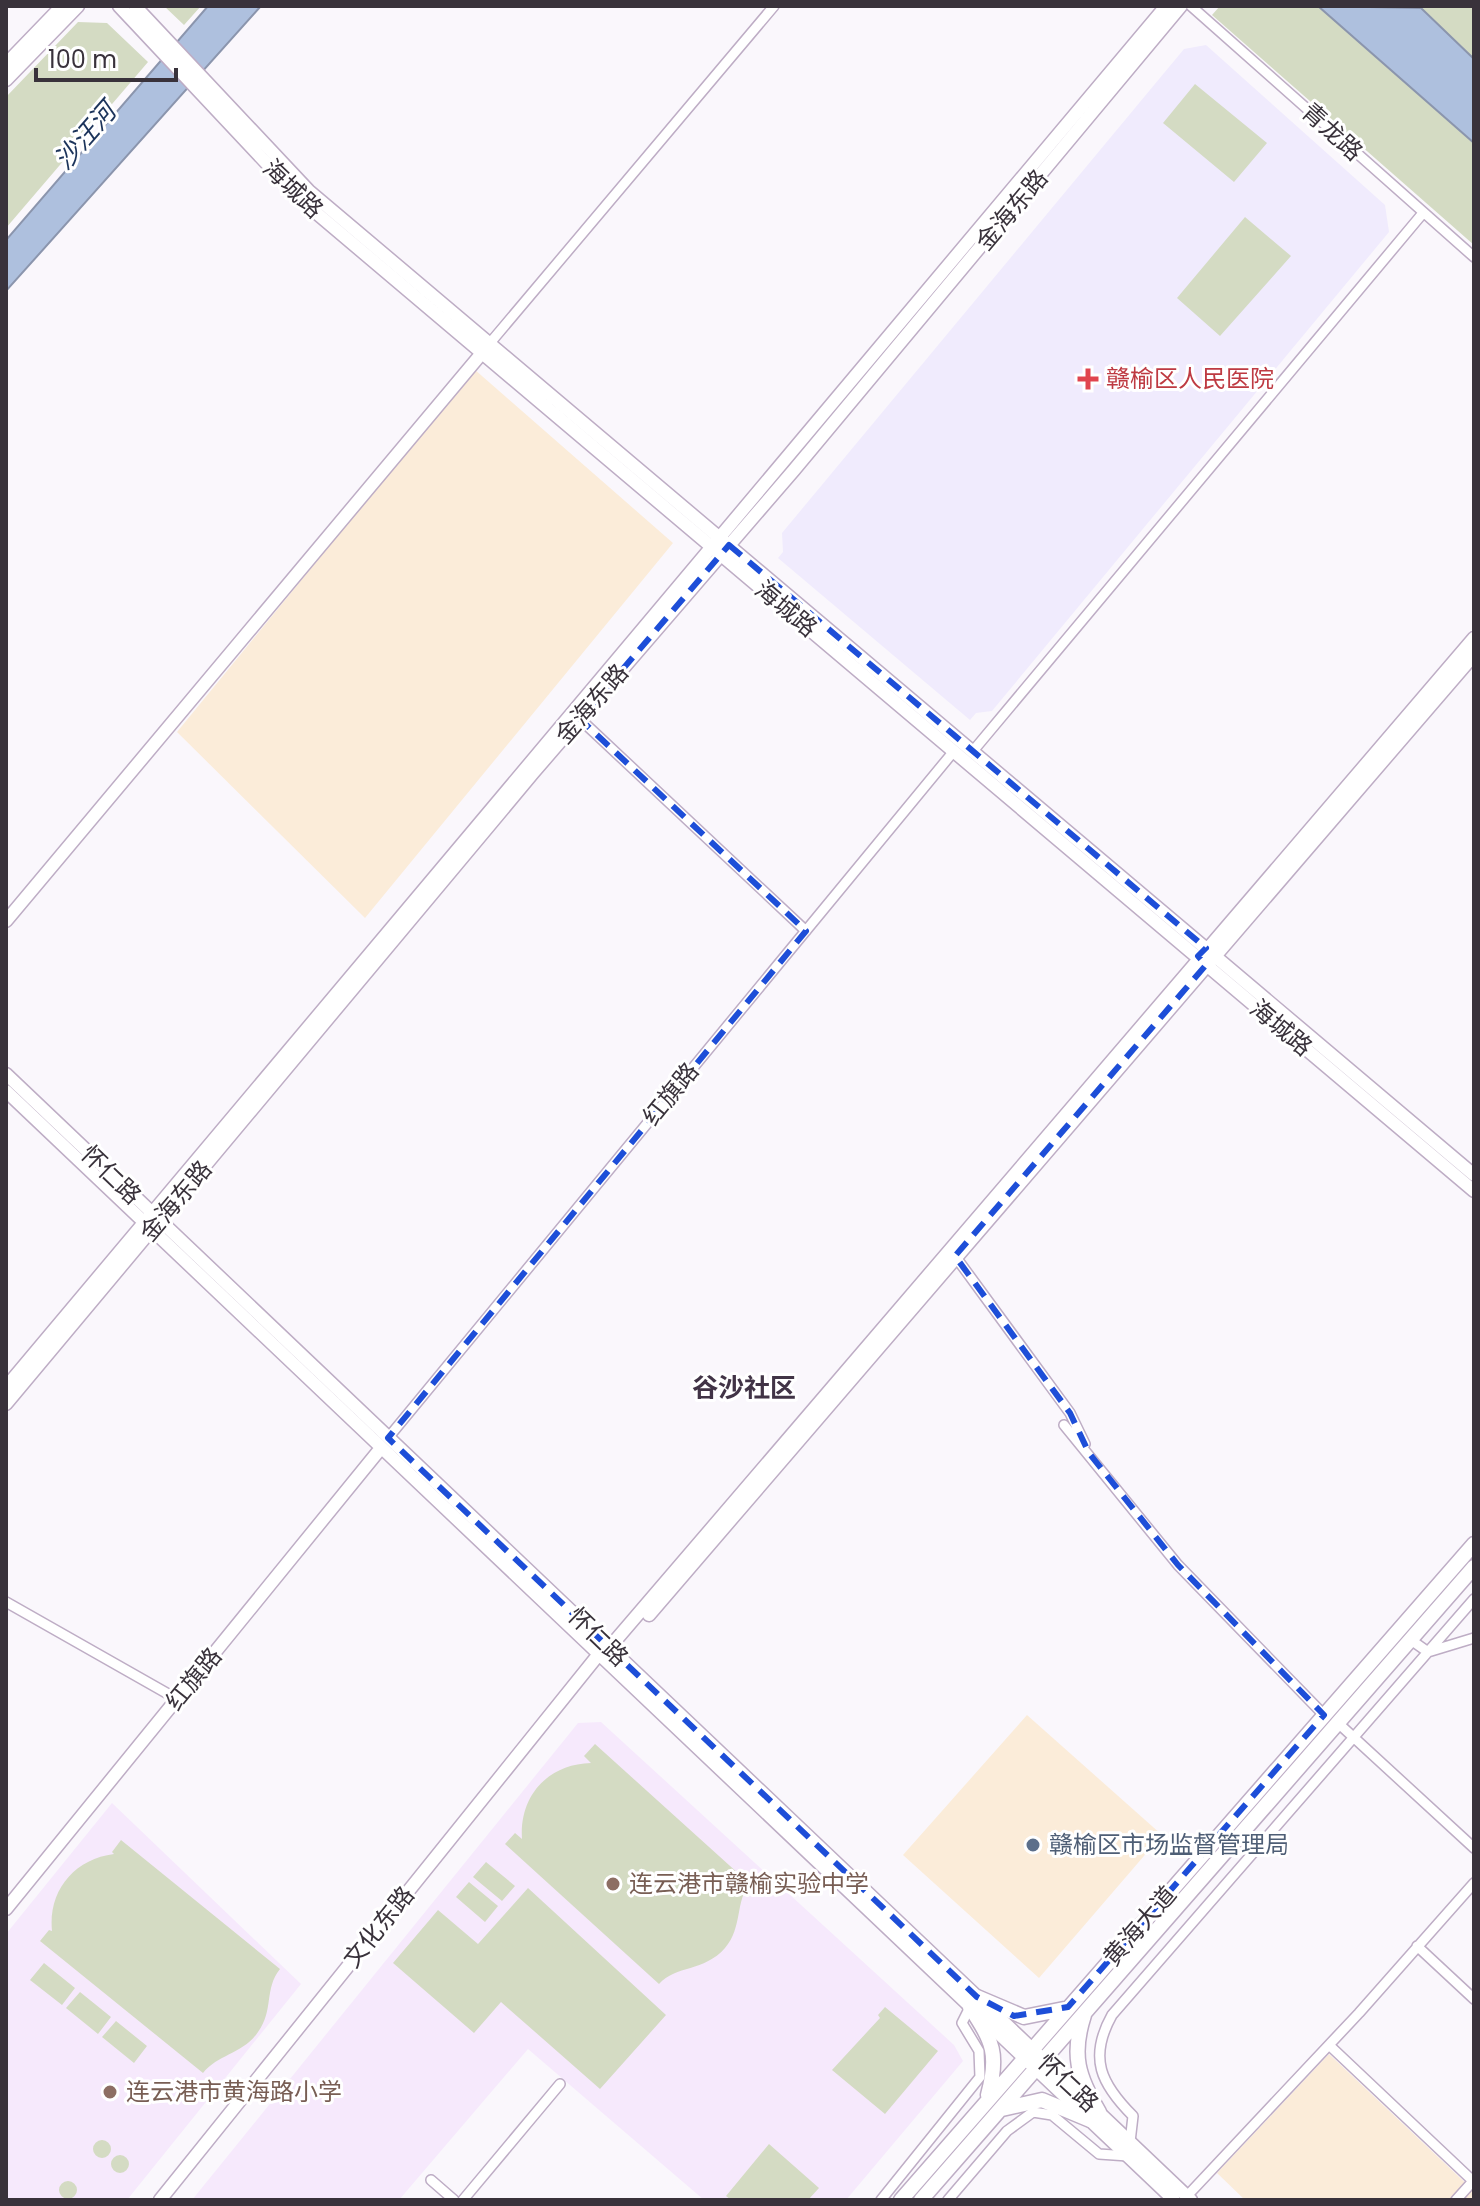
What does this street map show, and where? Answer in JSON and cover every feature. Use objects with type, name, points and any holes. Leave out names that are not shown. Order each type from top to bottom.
[{"type":"main road","points":[[6,64],[62,6]]},
{"type":"main road","points":[[6,80],[78,6]]},
{"type":"main road","name":"海城路","points":[[119,6],[144,24],[211,95],[301,200],[486,348],[720,546],[954,751],[1474,1175]]},
{"type":"main road","name":"海城路","points":[[135,6],[144,24]]},
{"type":"main road","name":"金海东路","points":[[6,1387],[580,719],[1166,6]]},
{"type":"main road","name":"金海东路","points":[[6,1404],[151,1221],[720,546],[1181,6]]},
{"type":"main road","points":[[6,921],[486,348]]},
{"type":"main road","name":"海城路","points":[[720,546],[973,751],[1474,1191]]},
{"type":"main road","points":[[608,1652],[955,1256],[1474,638]]},
{"type":"main road","points":[[608,1652],[1206,956],[1474,655]]},
{"type":"main road","name":"怀仁路","points":[[6,1074],[151,1221]]},
{"type":"main road","name":"怀仁路","points":[[6,1091],[151,1221],[608,1652],[1094,2116],[1128,2156],[1184,2199]]},
{"type":"main road","name":"红旗路","points":[[6,1909],[385,1443]]},
{"type":"main road","name":"黄海大道","points":[[1033,2058],[1085,2011],[1474,1544]]},
{"type":"main road","name":"黄海大道","points":[[901,2200],[1033,2058],[1068,2007],[1331,1719],[1411,1640],[1474,1567]]},
{"type":"main road","name":"文化东路","points":[[160,2200],[608,1652]]},
{"type":"main road","points":[[974,2002],[1024,2017],[1049,2015],[1068,2007]]},
{"type":"main road","points":[[974,2002],[995,2059],[992,2105],[1042,2100],[1094,2116]]},
{"type":"main road","points":[[1085,2011],[1077,2038],[1076,2068],[1094,2116]]},
{"type":"main road","name":"黄海大道","points":[[921,2200],[992,2105]]},
{"type":"main road","name":"怀仁路","points":[[1094,2116],[1130,2142],[1184,2199]]},
{"type":"street","points":[[486,348],[774,6]]},
{"type":"street","name":"青龙路","points":[[1191,6],[1474,257]]},
{"type":"street","points":[[973,751],[1423,213]]},
{"type":"street","points":[[580,719],[806,931]]},
{"type":"street","name":"红旗路","points":[[385,1443],[954,751]]},
{"type":"street","points":[[955,1256],[1070,1413],[1089,1453]]},
{"type":"street","points":[[1064,1425],[1178,1565],[1331,1719],[1474,1848]]},
{"type":"street","points":[[1130,2142],[1133,2116],[1112,2095],[1098,2055],[1103,2031],[1112,2015],[1474,1599]]},
{"type":"street","points":[[6,1602],[177,1699]]},
{"type":"street","points":[[1428,1652],[1474,1638]]},
{"type":"street","points":[[1411,1640],[1428,1652]]},
{"type":"street","points":[[1184,2199],[1329,2045],[1474,1883]]},
{"type":"street","points":[[1417,1946],[1474,1999]]},
{"type":"street","points":[[881,2200],[980,2077],[979,2051],[962,2023],[974,2002]]},
{"type":"street","points":[[1329,2045],[1474,2181],[1456,2200]]},
{"type":"street","points":[[463,2200],[560,2084]]},
{"type":"street","points":[[948,2200],[1007,2131],[1033,2112],[1052,2115],[1099,2154],[1128,2156]]},
{"type":"street","points":[[431,2180],[454,2200]]},
{"type":"highlighted area","points":[[729,545],[1206,948],[1198,956],[1206,965],[955,1256],[1070,1413],[1089,1453],[1178,1565],[1324,1715],[1068,2007],[1014,2016],[977,1997],[388,1438],[806,931],[580,719]]},
{"type":"shaded area","name":"赣榆区人民医院","points":[[1206,45],[1385,205],[1389,232],[992,711],[976,713],[970,720],[778,558],[783,552],[782,533],[1184,49]]},
{"type":"shaded area","points":[[474,369],[673,543],[365,918],[177,732]]},
{"type":"shaded area","name":"赣榆区市场监督管理局","points":[[1027,1715],[1162,1835],[1039,1978],[903,1855]]},
{"type":"shaded area","name":"连云港市赣榆实验中学","points":[[601,1722],[954,2045],[963,2061],[846,2200],[704,2200],[528,2049],[399,2200],[192,2200],[578,1723]]},
{"type":"shaded area","name":"连云港市黄海路小学","points":[[112,1803],[301,1984],[127,2200],[6,2200],[6,1934]]},
{"type":"shaded area","points":[[1329,2054],[1474,2191],[1474,2200],[1245,2200],[1217,2173]]},
{"type":"green space","points":[[164,6],[201,6],[184,25]]},
{"type":"green space","points":[[1220,6],[1474,6],[1474,245],[1212,15]]},
{"type":"green space","points":[[78,22],[107,23],[148,62],[6,228],[6,97]]},
{"type":"green space","points":[[1195,84],[1267,143],[1234,182],[1163,123]]},
{"type":"green space","points":[[1245,217],[1291,256],[1220,336],[1177,298]]},
{"type":"green space","points":[[595,1744],[750,1884],[742,1898],[731,1940],[725,1948],[708,1961],[674,1974],[659,1984],[505,1844],[515,1833],[522,1839],[525,1809],[539,1785],[562,1769],[591,1763],[584,1756]]},
{"type":"green space","points":[[121,1840],[280,1969],[272,1984],[266,2016],[258,2032],[245,2045],[203,2073],[40,1941],[49,1930],[52,1931],[54,1903],[66,1879],[87,1863],[114,1854],[112,1852]]},
{"type":"green space","points":[[486,1862],[515,1886],[502,1901],[473,1877]]},
{"type":"green space","points":[[469,1882],[498,1906],[485,1922],[456,1897]]},
{"type":"green space","points":[[528,1888],[666,2015],[600,2089],[501,2002],[474,2033],[393,1963],[438,1910],[478,1944]]},
{"type":"green space","points":[[44,1963],[75,1988],[62,2005],[30,1980]]},
{"type":"green space","points":[[80,1992],[111,2017],[98,2034],[66,2008]]},
{"type":"green space","points":[[885,2007],[938,2051],[885,2114],[832,2070],[880,2018],[878,2015]]},
{"type":"green space","points":[[116,2021],[147,2046],[134,2063],[102,2037]]},
{"type":"green space","points":[[98,2140],[106,2140],[111,2149],[109,2156],[98,2158],[93,2153],[93,2145]]},
{"type":"green space","points":[[769,2144],[819,2188],[808,2200],[731,2200],[726,2196]]},
{"type":"green space","points":[[116,2155],[124,2155],[129,2164],[127,2171],[116,2173],[111,2168],[111,2160]]},
{"type":"green space","points":[[64,2181],[72,2181],[77,2190],[75,2197],[64,2199],[59,2194],[59,2186]]},
{"type":"water","points":[[208,6],[261,6],[6,291],[6,240]]},
{"type":"water","points":[[1318,6],[1421,8],[1474,59],[1474,143]]},
{"type":"place","name":"赣榆区人民医院","points":[[1088,379]]},
{"type":"place","name":"赣榆区市场监督管理局","points":[[1033,1845]]},
{"type":"place","name":"连云港市赣榆实验中学","points":[[613,1884]]},
{"type":"place","name":"连云港市黄海路小学","points":[[110,2092]]},
{"type":"district","name":"谷沙社区","points":[[744,1388]]},
{"type":"water label","name":"沙汪河","points":[[85,136]]}]
